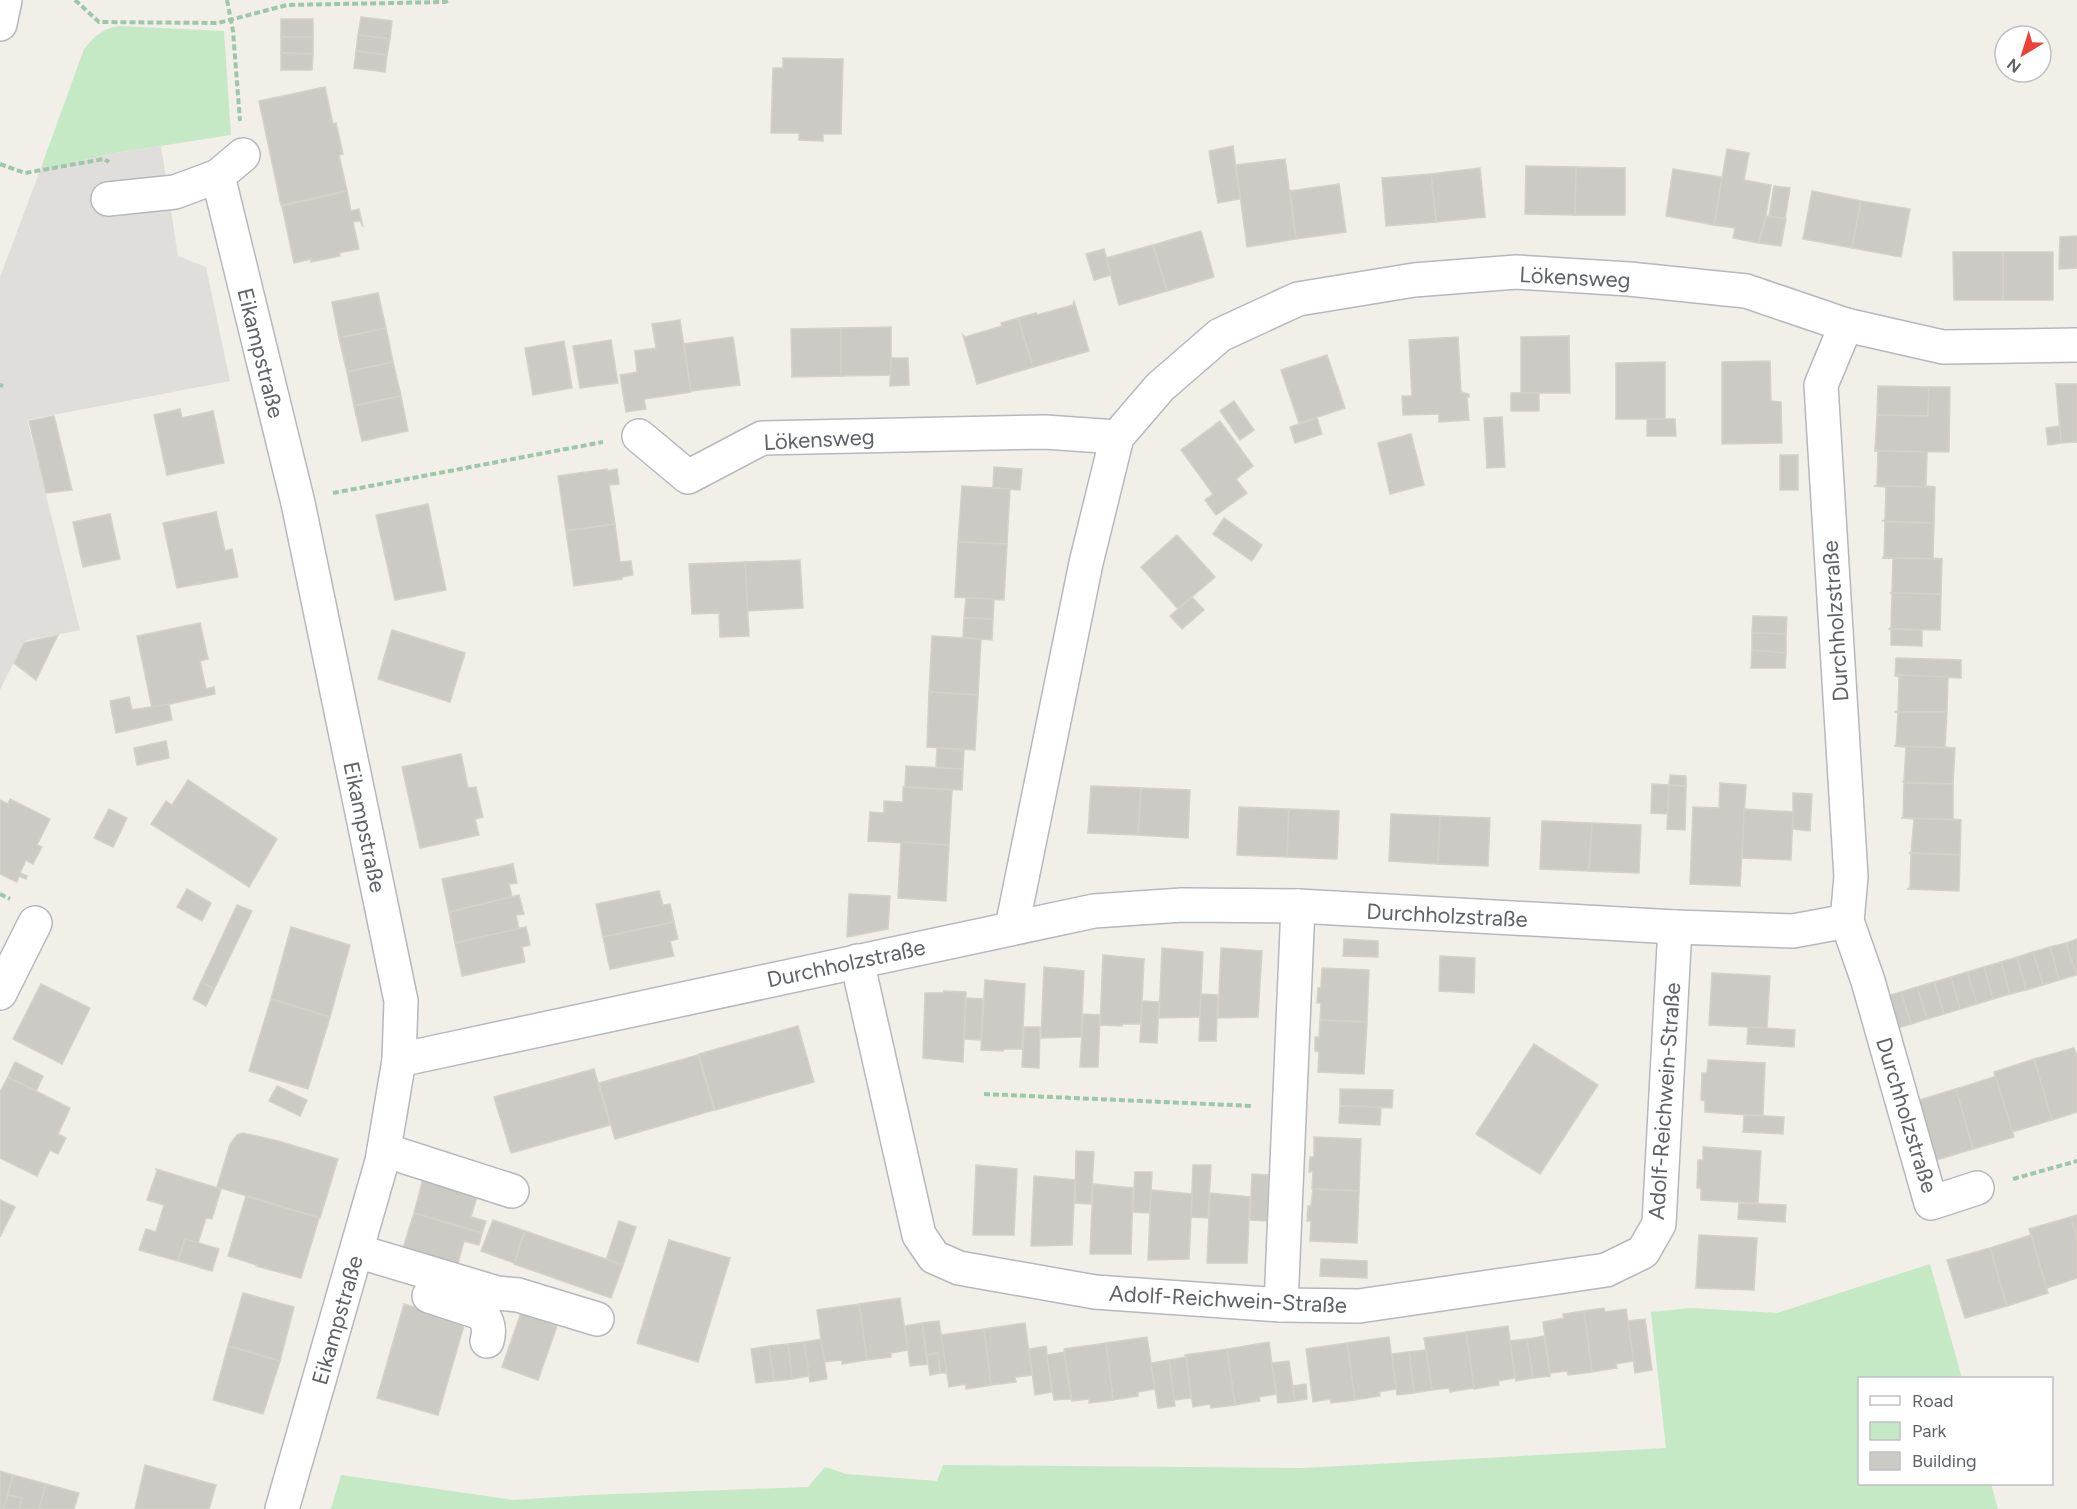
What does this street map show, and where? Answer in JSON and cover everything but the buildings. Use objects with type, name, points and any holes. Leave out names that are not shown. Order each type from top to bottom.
[{"type":"street","points":[[0,24],[5,0]]},
{"type":"street","points":[[117,198],[175,192],[218,176],[243,155]]},
{"type":"street","name":"Eikampstraße","points":[[218,176],[298,503],[401,1002],[399,1060],[384,1150],[282,1509]]},
{"type":"street","name":"Lökensweg","points":[[1012,927],[1086,563],[1117,437],[1160,387],[1220,334],[1298,299],[1414,280],[1516,273],[1629,279],[1746,291],[1845,326],[1943,347],[2077,345]]},
{"type":"street","name":"Durchholzstraße","points":[[1845,326],[1821,385],[1851,877],[1847,921],[1868,981],[1931,1203],[1977,1188]]},
{"type":"street","name":"Lökensweg","points":[[639,436],[687,477],[762,438],[1045,432],[1117,437]]},
{"type":"street","name":"Durchholzstraße","points":[[399,1060],[1094,911],[1182,905],[1298,906],[1675,927],[1793,931],[1847,921]]},
{"type":"street","points":[[1281,1305],[1298,906]]},
{"type":"street","points":[[0,993],[34,923]]},
{"type":"street","name":"Adolf-Reichwein-Straße","points":[[857,961],[919,1235],[934,1257],[959,1268],[1095,1292],[1281,1305],[1359,1306],[1606,1270],[1643,1252],[1659,1224],[1675,927]]},
{"type":"street","points":[[384,1150],[512,1191]]},
{"type":"street","points":[[353,1262],[497,1293],[518,1295],[597,1319]]},
{"type":"street","points":[[353,1262],[481,1313],[487,1320],[490,1331],[487,1341]]},
{"type":"path","points":[[75,0],[99,22],[218,23],[288,5],[448,1]]},
{"type":"path","points":[[227,0],[231,20],[243,155]]},
{"type":"path","points":[[0,164],[25,173],[104,159],[112,165],[117,198]]},
{"type":"path","points":[[298,503],[341,491],[639,436]]},
{"type":"path","points":[[984,1094],[1289,1108]]},
{"type":"path","points":[[1977,1188],[2077,1161]]},
{"type":"shaded area","points":[[161,146],[178,256],[206,267],[230,381],[27,420],[80,630],[24,641],[0,690],[0,277],[42,165],[51,168],[108,154]]},
{"type":"green space","points":[[119,26],[224,31],[231,135],[108,154],[51,168],[42,165],[84,49],[99,34]]},
{"type":"green space","points":[[1930,1264],[1962,1377],[1858,1377],[1858,1485],[1991,1485],[1998,1509],[331,1509],[341,1475],[513,1500],[808,1487],[825,1467],[846,1474],[937,1481],[943,1465],[1303,1468],[1666,1448],[1651,1312],[1691,1308],[1777,1313]]}]
